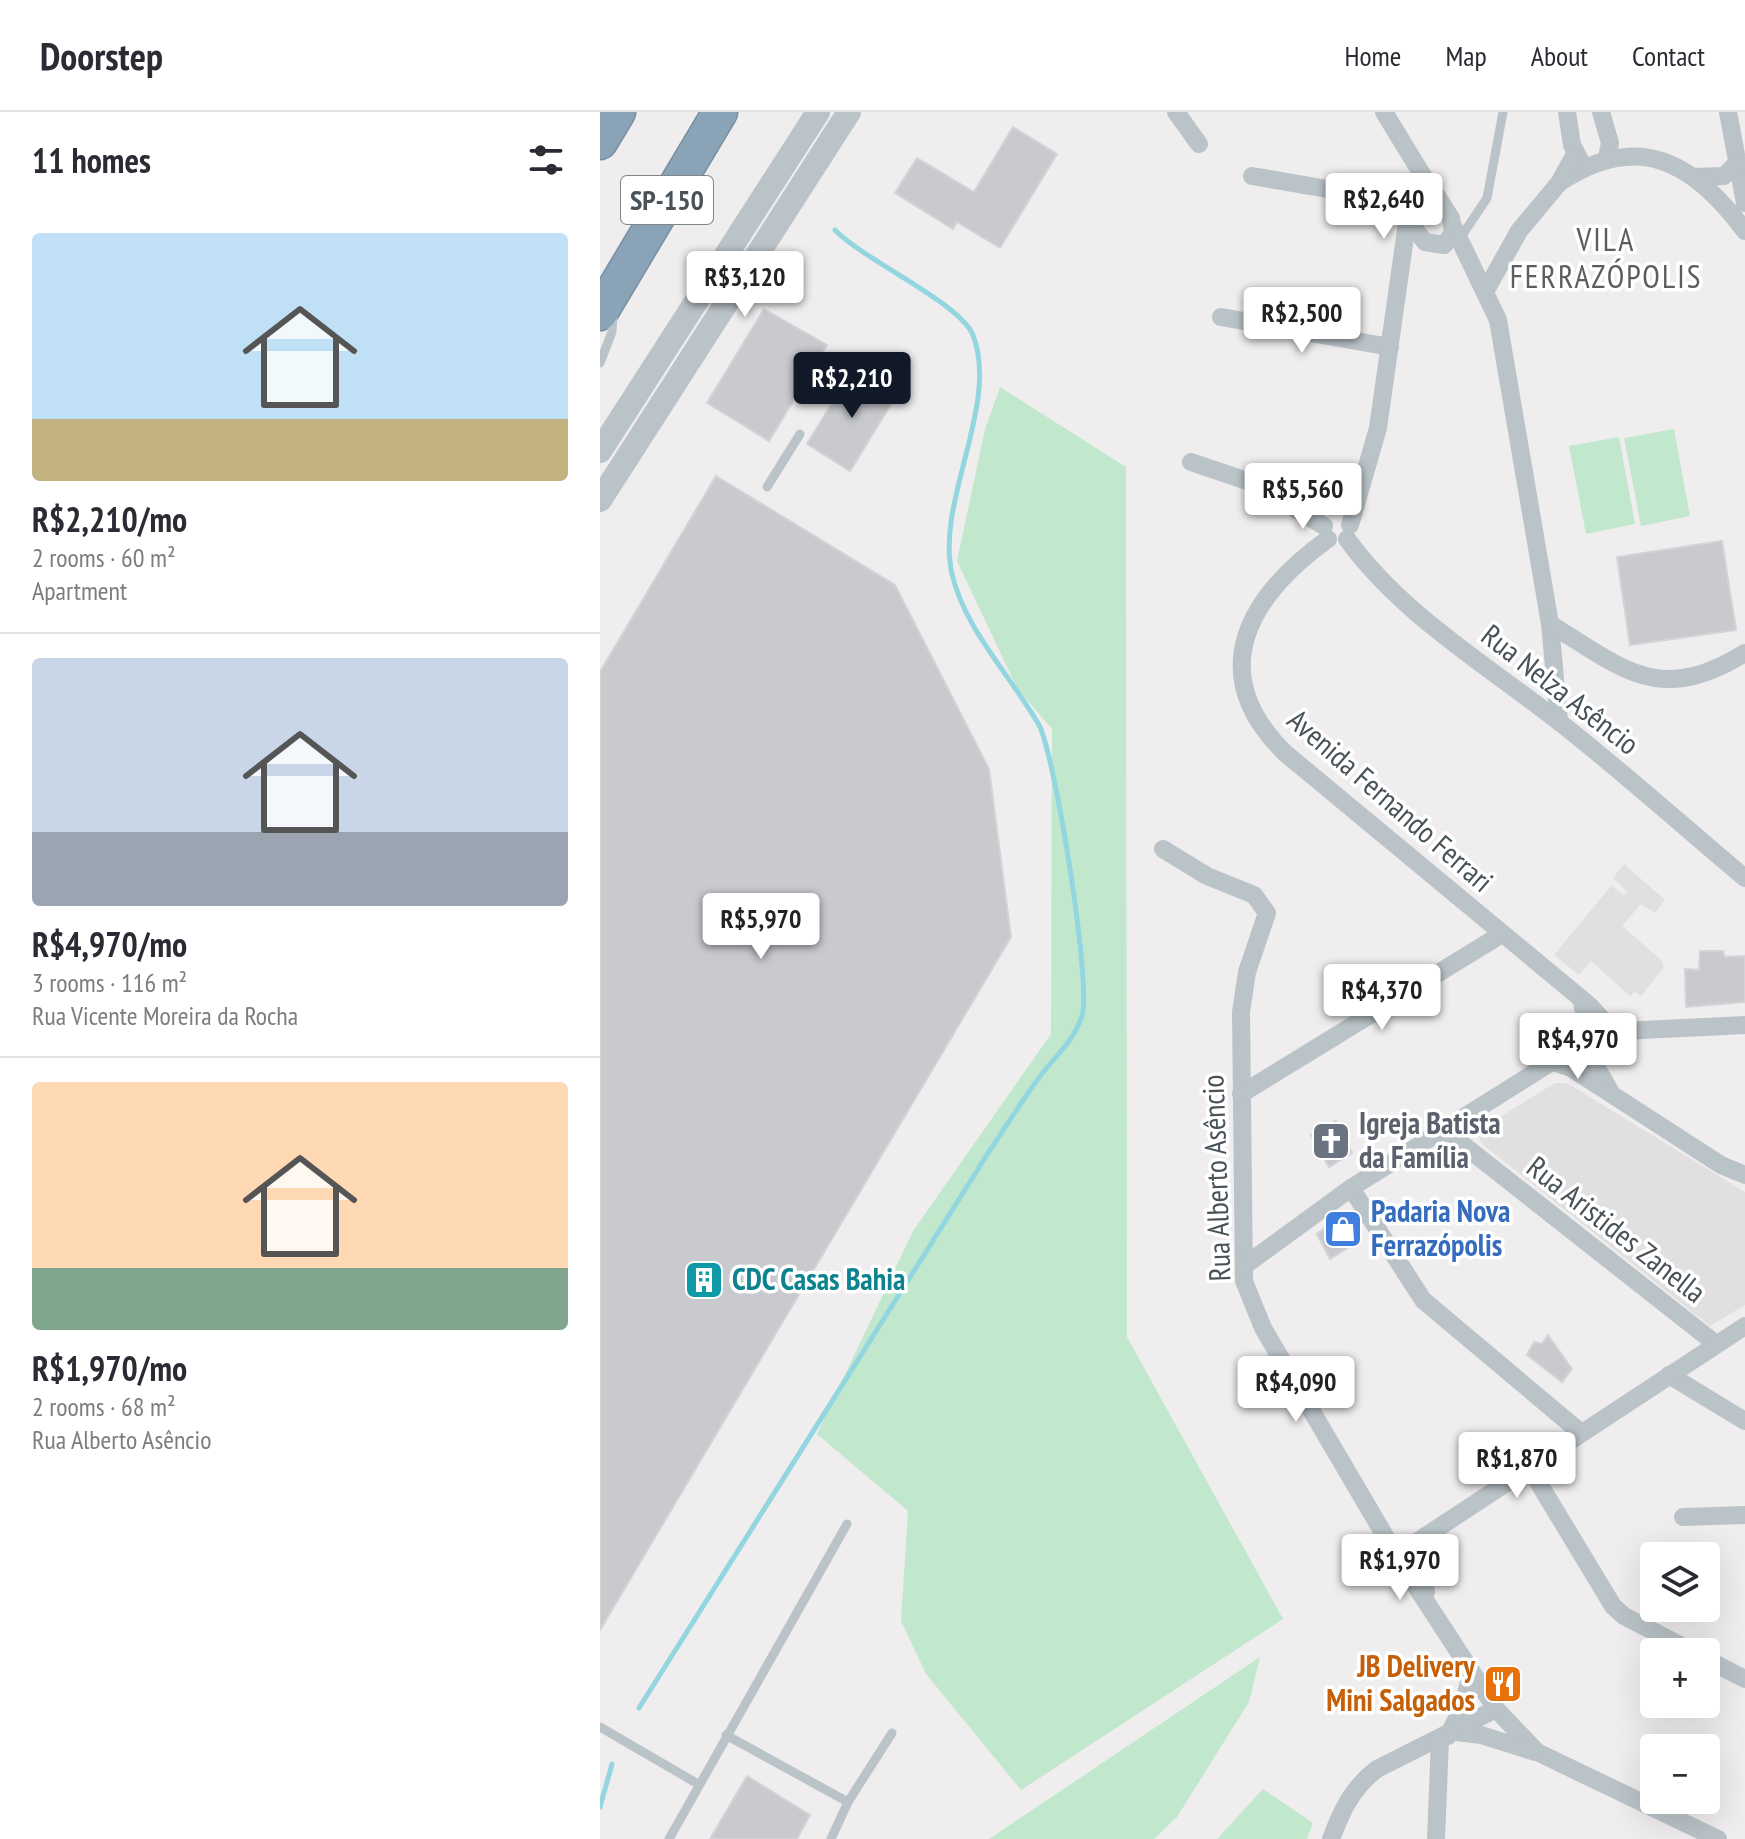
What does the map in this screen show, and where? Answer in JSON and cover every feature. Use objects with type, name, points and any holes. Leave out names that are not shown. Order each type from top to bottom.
[{"type":"highway","name":"SP-150","points":[[600,142],[618,112]]},
{"type":"highway","name":"SP-150","points":[[607,301],[720,112]]},
{"type":"street","points":[[600,451],[818,112]]},
{"type":"street","points":[[600,500],[849,112]]},
{"type":"street","points":[[1176,112],[1199,144]]},
{"type":"street","points":[[1384,112],[1406,152],[1443,205],[1498,320],[1550,624],[1559,722]]},
{"type":"street","points":[[1567,112],[1575,154],[1590,167]]},
{"type":"street","points":[[1601,112],[1610,143],[1607,158]]},
{"type":"street","points":[[1728,112],[1745,203]]},
{"type":"street","points":[[1406,152],[1410,206],[1418,236],[1476,272]]},
{"type":"street","points":[[1486,290],[1519,231],[1559,183],[1575,154]]},
{"type":"street","points":[[1559,183],[1607,158],[1623,156],[1657,160],[1694,177],[1720,201],[1745,231]]},
{"type":"street","points":[[1694,177],[1724,176],[1737,163]]},
{"type":"street","points":[[1252,176],[1410,206]]},
{"type":"street","points":[[1221,317],[1390,347],[1410,206],[1420,193],[1434,194]]},
{"type":"street","points":[[1401,272],[1418,254],[1456,234]]},
{"type":"street","name":"Avenida Fernando Ferrari","points":[[1390,347],[1378,428],[1362,481],[1337,529],[1281,576],[1255,610],[1244,652],[1244,680],[1250,707],[1263,730],[1285,753],[1581,999],[1614,1032]]},
{"type":"street","name":"Rua Nelza Asêncio","points":[[1191,462],[1253,483],[1337,529],[1378,573],[1446,636],[1559,722],[1745,878]]},
{"type":"street","points":[[1550,624],[1618,664],[1659,680],[1693,679],[1745,653]]},
{"type":"street","name":"Rua Alberto Asêncio","points":[[1163,849],[1207,876],[1254,895],[1267,913],[1243,985],[1241,1094],[1244,1281],[1263,1328],[1402,1565],[1471,1674],[1496,1709],[1537,1752]]},
{"type":"street","points":[[1241,1094],[1502,934]]},
{"type":"street","points":[[1581,999],[1593,1065],[1619,1100]]},
{"type":"street","points":[[1244,1266],[1351,1188],[1551,1061],[1589,1041],[1614,1032],[1644,1028],[1745,1025]]},
{"type":"street","points":[[1551,1061],[1571,1068],[1721,1165],[1745,1175]]},
{"type":"street","name":"Rua Aristides Zanella","points":[[1443,1129],[1716,1344]]},
{"type":"street","points":[[1351,1188],[1406,1277],[1438,1316],[1580,1432]]},
{"type":"street","points":[[1402,1565],[1408,1549],[1429,1534],[1745,1326]]},
{"type":"street","points":[[1669,1375],[1745,1421]]},
{"type":"street","points":[[1529,1467],[1613,1606],[1624,1616],[1666,1638]]},
{"type":"street","points":[[1683,1517],[1745,1515]]},
{"type":"street","points":[[1381,1529],[1403,1540],[1429,1534]]},
{"type":"street","name":"Rua Alberto Asêncio","points":[[1429,1534],[1419,1565],[1434,1616]]},
{"type":"street","points":[[1720,1666],[1745,1679]]},
{"type":"street","points":[[1436,1839],[1448,1736],[1463,1706],[1471,1674]]},
{"type":"street","points":[[1331,1839],[1359,1782],[1377,1769],[1448,1736],[1496,1709]]},
{"type":"street","points":[[1448,1736],[1537,1752],[1718,1839]]},
{"type":"lane","points":[[1456,234],[1487,198],[1503,112]]},
{"type":"lane","points":[[600,363],[612,332],[607,301]]},
{"type":"lane","points":[[767,487],[800,434]]},
{"type":"lane","points":[[669,1839],[847,1524]]},
{"type":"lane","points":[[600,1727],[698,1784]]},
{"type":"lane","points":[[831,1839],[848,1802],[892,1733]]},
{"type":"lane","points":[[726,1735],[848,1802]]},
{"type":"shaded area","points":[[1624,864],[1665,900],[1655,913],[1641,904],[1622,926],[1661,960],[1664,967],[1641,996],[1635,992],[1630,996],[1591,961],[1579,975],[1554,955],[1611,886],[1624,895],[1627,891],[1613,878]]},
{"type":"shaded area","points":[[1555,1083],[1567,1083],[1745,1192],[1745,1305],[1710,1326],[1481,1143],[1482,1128]]},
{"type":"green space","points":[[1000,387],[1126,467],[1127,1337],[1283,1619],[1021,1790],[926,1674],[901,1621],[908,1511],[817,1434],[913,1231],[1051,1034],[1052,729],[1017,688],[957,561],[985,429]]},
{"type":"green space","points":[[1674,429],[1690,516],[1641,526],[1624,438]]},
{"type":"green space","points":[[1619,437],[1635,524],[1586,534],[1569,446]]},
{"type":"green space","points":[[1260,1657],[1249,1702],[1177,1817],[1154,1839],[989,1839]]},
{"type":"green space","points":[[1263,1789],[1313,1823],[1307,1839],[1217,1839]]},
{"type":"building","points":[[1013,127],[1057,154],[1000,248],[957,222],[953,229],[895,193],[917,158],[974,192]]},
{"type":"building","points":[[764,309],[827,345],[769,441],[707,403]]},
{"type":"building","points":[[853,369],[896,396],[850,471],[807,444]]},
{"type":"building","name":"CDC Casas Bahia","points":[[716,476],[895,585],[989,769],[1011,937],[600,1630],[600,672]]},
{"type":"building","points":[[1722,541],[1736,630],[1630,645],[1617,557]]},
{"type":"building","points":[[1700,951],[1723,951],[1725,957],[1745,956],[1745,1002],[1686,1007],[1685,969],[1699,970]]},
{"type":"building","name":"Igreja Batista da Família","points":[[1336,1121],[1352,1153],[1329,1167],[1311,1135]]},
{"type":"building","points":[[1334,1220],[1348,1223],[1357,1242],[1330,1259],[1317,1234]]},
{"type":"building","points":[[1548,1335],[1572,1369],[1562,1382],[1527,1355],[1534,1342],[1542,1344]]},
{"type":"building","points":[[747,1776],[810,1815],[797,1839],[710,1839]]},
{"type":"waterway","points":[[639,1708],[990,1150],[1034,1084],[1069,1040],[1082,1016],[1084,996],[1077,919],[1046,745],[1039,725],[967,614],[952,574],[949,546],[952,516],[979,392],[979,362],[973,335],[950,309],[867,255],[835,230]]},
{"type":"waterway","points":[[600,1807],[612,1764]]},
{"type":"place","name":"Igreja Batista da Família","points":[[1331,1141]]},
{"type":"place","name":"Padaria Nova Ferrazópolis","points":[[1343,1229]]},
{"type":"place","name":"CDC Casas Bahia","points":[[704,1280]]},
{"type":"place","name":"JB Delivery Mini Salgados","points":[[1503,1684]]},
{"type":"district","name":"VILA FERRAZÓPOLIS","points":[[1606,258]]}]
